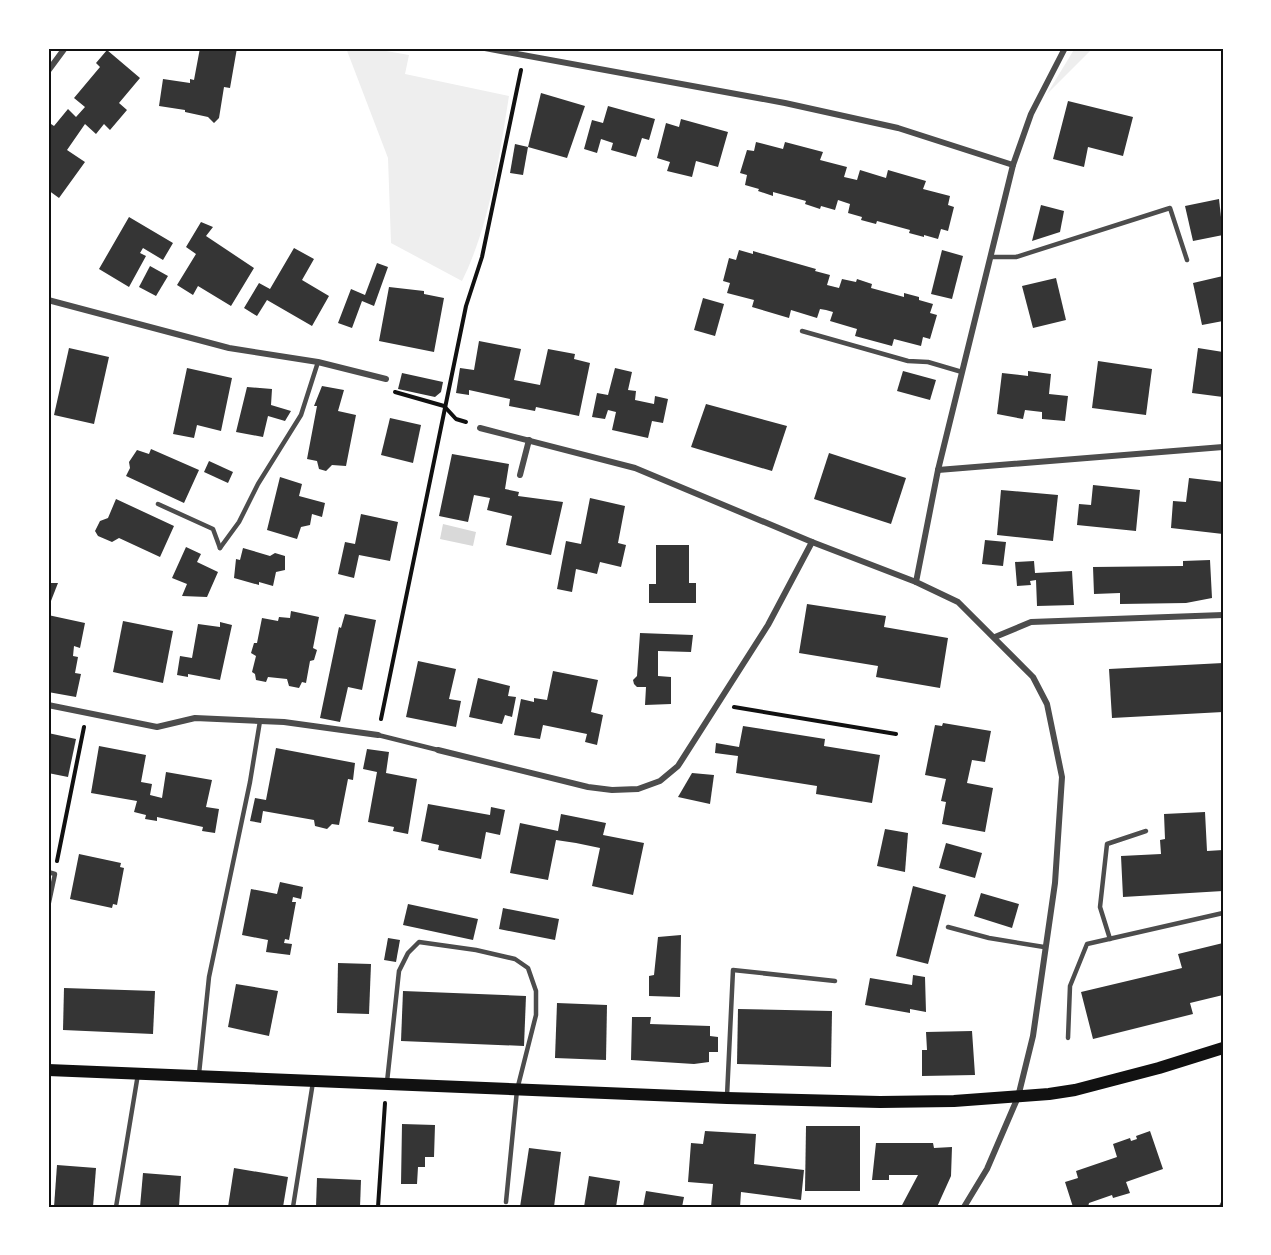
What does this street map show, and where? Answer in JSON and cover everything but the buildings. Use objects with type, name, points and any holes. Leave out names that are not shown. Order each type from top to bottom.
[{"type":"main road","points":[[48,1070],[727,1098],[880,1102],[954,1101],[1075,1090],[1223,1048]]},
{"type":"street","points":[[48,71],[65,48]]},
{"type":"street","points":[[485,48],[785,103],[898,128],[1013,165]]},
{"type":"street","points":[[916,582],[938,470],[1013,165],[1031,114],[1065,48]]},
{"type":"street","points":[[48,300],[229,348],[318,362],[386,379]]},
{"type":"street","points":[[480,428],[635,468],[812,542],[916,582],[958,602],[1033,677],[1047,704],[1056,735],[1062,777],[1055,883],[1033,1036],[1017,1096],[987,1170],[964,1207]]},
{"type":"street","points":[[520,475],[529,440]]},
{"type":"street","points":[[938,470],[1223,447]]},
{"type":"street","points":[[438,750],[588,787],[638,789],[660,781],[678,766],[768,625],[812,542]]},
{"type":"street","points":[[995,637],[1031,622],[1223,615]]},
{"type":"street","points":[[48,705],[87,711],[157,727],[195,718],[260,721],[378,735]]},
{"type":"lane","points":[[991,257],[1016,257],[1170,207],[1187,260]]},
{"type":"lane","points":[[802,331],[908,361],[928,362],[962,372]]},
{"type":"lane","points":[[158,504],[213,529],[220,548],[239,522],[258,484],[301,415],[318,362]]},
{"type":"lane","points":[[199,1077],[209,977],[250,782],[260,721]]},
{"type":"lane","points":[[378,735],[438,750]]},
{"type":"lane","points":[[1110,939],[1100,907],[1107,844],[1146,831]]},
{"type":"lane","points":[[48,872],[55,874],[48,908]]},
{"type":"lane","points":[[1068,1038],[1070,986],[1087,944],[1223,913]]},
{"type":"lane","points":[[948,927],[989,938],[1044,947]]},
{"type":"lane","points":[[386,1085],[399,971],[408,953],[418,942],[476,950],[515,959],[528,968],[536,991],[537,1015],[517,1089],[506,1202]]},
{"type":"lane","points":[[727,1098],[733,970],[835,981]]},
{"type":"lane","points":[[116,1207],[138,1074]]},
{"type":"lane","points":[[293,1207],[313,1082]]},
{"type":"lane","points":[[1221,1207],[1223,1203]]},
{"type":"path","points":[[378,735],[444,406],[466,306],[482,257],[524,55]]},
{"type":"path","points":[[386,379],[396,394],[444,406],[456,419],[480,428]]},
{"type":"path","points":[[716,704],[896,734]]},
{"type":"path","points":[[55,874],[87,711]]},
{"type":"path","points":[[378,1207],[386,1085]]},
{"type":"shaded area","points":[[346,48],[369,48],[409,55],[405,74],[509,96],[487,214],[462,281],[391,243],[388,158]]},
{"type":"shaded area","points":[[1075,48],[1093,48],[1047,94]]},
{"type":"shaded area","points":[[443,524],[476,532],[473,546],[440,539]]}]
